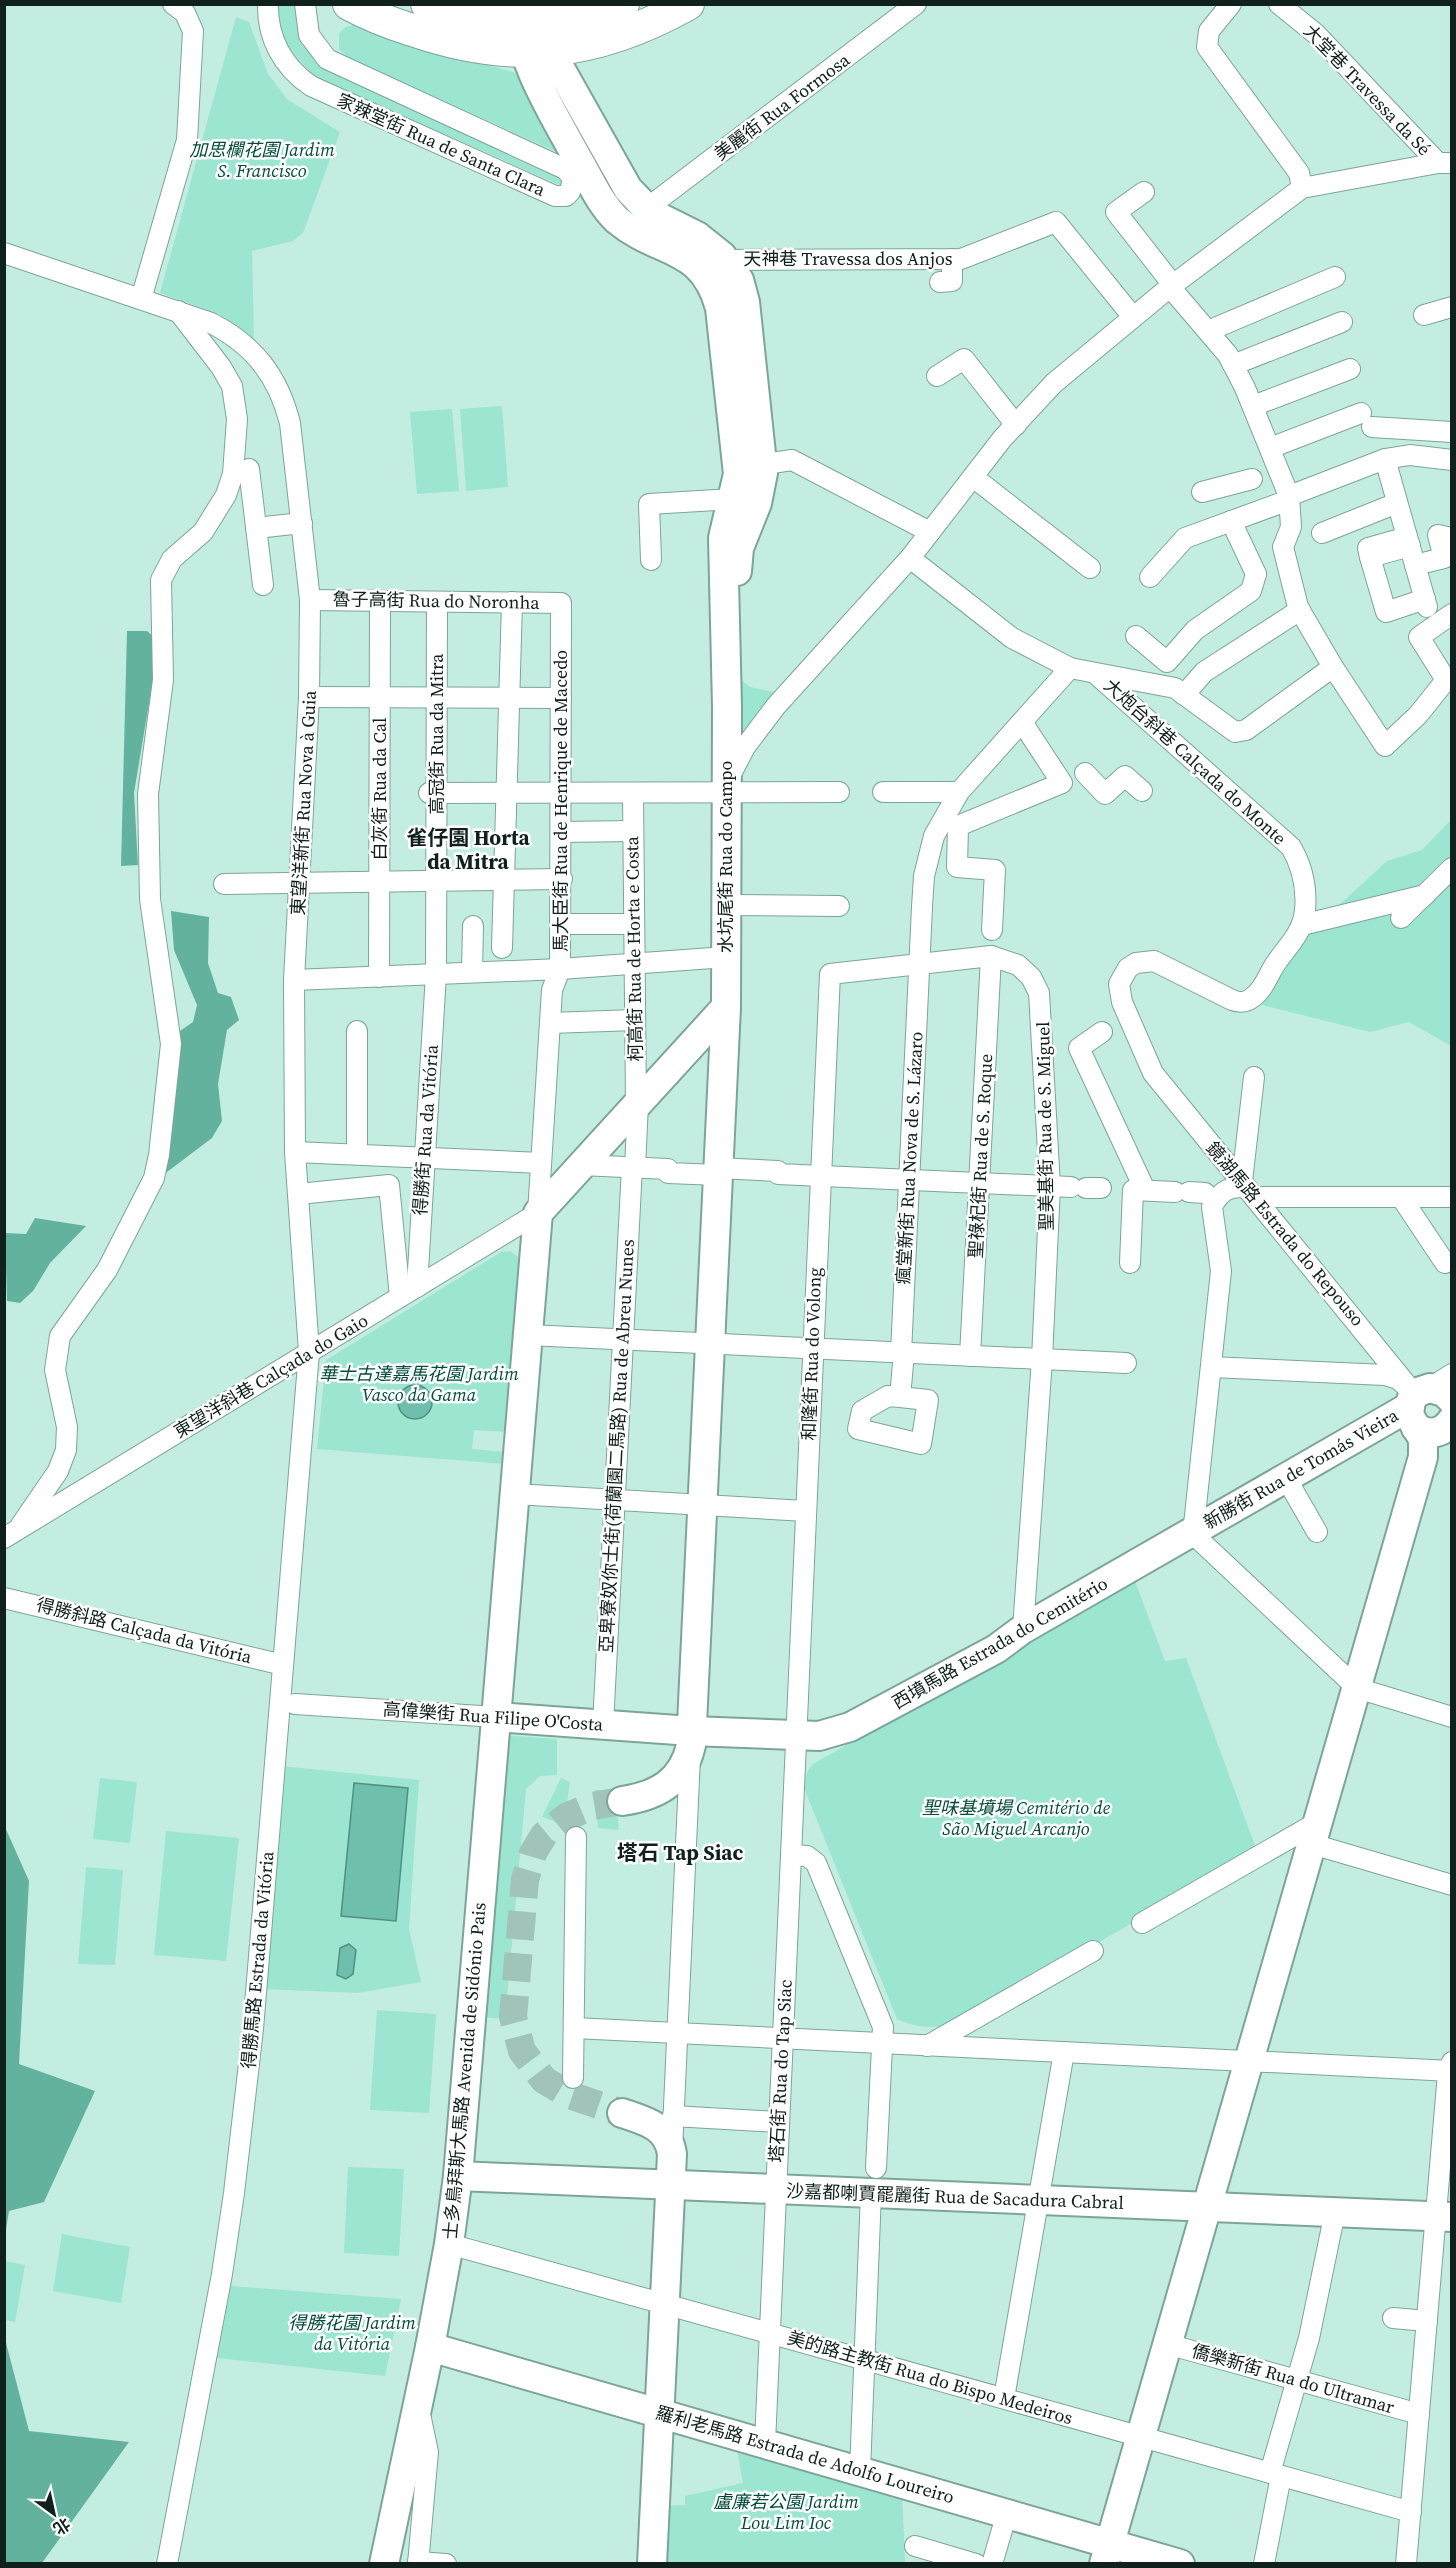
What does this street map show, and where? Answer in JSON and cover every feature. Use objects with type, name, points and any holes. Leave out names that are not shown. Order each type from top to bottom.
[{"type":"main road","points":[[349,4],[388,22],[439,40],[490,50],[531,26],[593,14],[623,4]]},
{"type":"main road","points":[[427,4],[474,18],[531,26],[602,42],[631,33],[688,4]]},
{"type":"main road","name":"水坑尾街 Rua do Campo","points":[[531,26],[628,189],[646,209],[668,223],[697,236],[726,260],[740,280],[745,302],[762,469],[757,503],[739,548],[727,707]]},
{"type":"main road","name":"水坑尾街 Rua do Campo","points":[[531,26],[531,75],[611,212],[629,229],[687,257],[700,268],[715,289],[720,308],[735,433],[738,474],[723,538],[727,707],[726,1007],[691,1738]]},
{"type":"main road","points":[[538,1213],[726,1007]]},
{"type":"main road","points":[[693,1043],[711,1040],[720,1047],[723,1059]]},
{"type":"main road","name":"士多鳥拜斯大馬路 Avenida de Sidónio Pais","points":[[384,2564],[430,2347],[449,2244],[458,2176],[538,1213]]},
{"type":"main road","points":[[1107,2553],[1420,1468],[1434,1452],[1437,1406]]},
{"type":"main road","name":"新勝街 Rua de Tomás Vieira","points":[[1194,1531],[1286,1478],[1437,1406]]},
{"type":"main road","name":"西墳馬路 Estrada do Cemitério","points":[[691,1738],[819,1736],[850,1727],[996,1649],[1023,1629],[1194,1531]]},
{"type":"main road","name":"高偉樂街 Rua Filipe O'Costa","points":[[496,1717],[653,1729],[691,1738]]},
{"type":"main road","points":[[653,1729],[668,1735],[680,1753],[679,1769],[671,1783]]},
{"type":"main road","points":[[622,1801],[650,1796],[671,1783],[685,1763],[691,1738]]},
{"type":"main road","points":[[622,2113],[660,2128],[667,2137],[672,2154],[652,2564]]},
{"type":"main road","name":"沙嘉都喇賈罷麗街 Rua de Sacadura Cabral","points":[[458,2176],[776,2190],[874,2180],[1038,2200],[1444,2216]]},
{"type":"main road","name":"羅利老馬路 Estrada de Adolfo Loureiro","points":[[430,2347],[1007,2513],[1107,2553],[1180,2564]]},
{"type":"street","points":[[141,299],[187,140],[193,31],[185,13],[173,4]]},
{"type":"street","name":"家辣堂街 Rua de Santa Clara","points":[[268,4],[271,32],[279,53],[293,72],[312,86],[555,196],[566,196],[570,192],[573,178],[565,169],[327,59],[309,35],[305,4]]},
{"type":"street","name":"美麗街 Rua Formosa","points":[[646,209],[916,4]]},
{"type":"street","points":[[1231,4],[1206,36],[1210,52],[1299,172],[1302,188]]},
{"type":"street","name":"大堂巷 Travessa da Sé","points":[[1279,4],[1299,11],[1316,34],[1445,163]]},
{"type":"street","points":[[727,788],[745,747],[776,706],[910,558],[1016,424],[1054,383],[1171,286],[1302,188],[1445,163]]},
{"type":"street","points":[[1144,192],[1116,212],[1233,364],[1290,493],[1291,527],[1283,547],[1300,610],[1333,667],[1385,746],[1418,715],[1446,680],[1419,637],[1452,614]]},
{"type":"street","name":"天神巷 Travessa dos Anjos","points":[[726,260],[961,259],[1056,222],[1133,317]]},
{"type":"street","name":"東望洋新街 Rua Nova à Guia","points":[[4,253],[177,311],[231,333],[264,364],[276,382],[290,423],[310,600],[309,698],[301,883],[294,980],[295,1152],[309,1352]]},
{"type":"street","points":[[940,282],[952,281],[952,259]]},
{"type":"street","points":[[1208,331],[1335,277]]},
{"type":"street","points":[[1424,315],[1452,307]]},
{"type":"street","points":[[11,1534],[58,1471],[66,1450],[67,1426],[55,1370],[60,1336],[107,1270],[154,1178],[159,1155],[171,1044],[150,899],[148,794],[163,680],[161,580],[172,559],[203,532],[226,495],[236,453],[237,419],[232,386],[221,367],[177,311]]},
{"type":"street","points":[[1233,364],[1342,322]]},
{"type":"street","points":[[937,376],[964,359],[1016,424]]},
{"type":"street","points":[[1253,406],[1350,369]]},
{"type":"street","points":[[1270,448],[1366,420],[1452,432]]},
{"type":"street","points":[[1382,454],[1397,503],[1426,603],[1386,612],[1370,557],[1408,542]]},
{"type":"street","points":[[1150,577],[1185,538],[1231,521],[1382,454],[1452,460]]},
{"type":"street","points":[[762,469],[772,463],[792,460],[930,532]]},
{"type":"street","points":[[249,469],[263,585]]},
{"type":"street","points":[[973,477],[1090,568]]},
{"type":"street","points":[[1202,492],[1252,479]]},
{"type":"street","points":[[651,560],[655,503],[733,499]]},
{"type":"street","points":[[1322,533],[1397,503]]},
{"type":"street","points":[[1231,521],[1256,574]]},
{"type":"street","points":[[256,528],[302,523]]},
{"type":"street","points":[[1415,565],[1444,558],[1438,536],[1452,538]]},
{"type":"street","points":[[1136,636],[1167,662],[1195,630],[1251,591],[1256,574],[1284,556]]},
{"type":"street","name":"大炮台斜巷 Calçada do Monte","points":[[910,558],[1012,638],[1070,668],[1097,675],[1291,847],[1299,861],[1304,878],[1305,910],[1302,925]]},
{"type":"street","name":"魯子高街 Rua do Noronha","points":[[310,600],[561,603]]},
{"type":"street","name":"白灰街 Rua da Cal","points":[[379,977],[380,601]]},
{"type":"street","name":"高冠街 Rua da Mitra","points":[[436,974],[437,881],[433,793],[437,698],[437,602]]},
{"type":"street","points":[[502,948],[512,602]]},
{"type":"street","name":"馬大臣街 Rua de Henrique de Macedo","points":[[538,1213],[552,990],[560,969],[562,924],[561,603]]},
{"type":"street","points":[[1184,695],[1204,672],[1300,610]]},
{"type":"street","points":[[1097,675],[1175,688],[1231,730],[1244,732],[1333,667]]},
{"type":"street","name":"瘋堂新街 Rua Nova de S. Lázaro","points":[[900,1397],[924,876],[929,851],[939,825],[959,792],[1070,668]]},
{"type":"street","points":[[309,698],[561,698]]},
{"type":"street","points":[[1022,722],[1062,783]]},
{"type":"street","points":[[992,930],[995,870],[957,867],[958,826],[1085,773]]},
{"type":"street","points":[[1085,773],[1106,794],[1125,776],[1142,791]]},
{"type":"street","points":[[1085,773],[1093,797]]},
{"type":"street","points":[[433,793],[633,793],[727,788],[839,792]]},
{"type":"street","points":[[883,792],[959,792]]},
{"type":"street","name":"柯高街 Rua de Horta e Costa","points":[[633,793],[637,1104]]},
{"type":"street","points":[[561,832],[633,831]]},
{"type":"street","points":[[1401,918],[1452,868]]},
{"type":"street","points":[[224,884],[562,879]]},
{"type":"street","points":[[1302,925],[1425,894]]},
{"type":"street","points":[[726,905],[839,906]]},
{"type":"street","points":[[562,924],[634,924]]},
{"type":"street","name":"鏡湖馬路 Estrada do Repouso","points":[[1302,925],[1296,938],[1276,963],[1260,990],[1247,1001],[1239,1003],[1232,1000],[1154,961],[1136,963],[1128,968],[1119,984],[1119,993],[1153,1073],[1248,1189],[1437,1406]]},
{"type":"street","points":[[472,972],[473,926]]},
{"type":"street","points":[[920,964],[991,956]]},
{"type":"street","name":"聖祿杞街 Rua de S. Roque","points":[[970,1356],[991,956]]},
{"type":"street","name":"聖美基街 Rua de S. Miguel","points":[[991,956],[1018,965],[1031,977],[1039,993],[1050,1186],[1042,1359],[1023,1629]]},
{"type":"street","points":[[294,980],[560,969],[726,957]]},
{"type":"street","name":"和隆街 Rua do Volong","points":[[797,1735],[812,1348],[831,974],[920,964]]},
{"type":"street","name":"得勝街 Rua da Vitória","points":[[417,1287],[436,974]]},
{"type":"street","points":[[550,1023],[635,1020]]},
{"type":"street","points":[[357,1031],[357,1149]]},
{"type":"street","points":[[1102,1032],[1079,1048],[1110,1189],[1130,1263]]},
{"type":"street","points":[[1248,1189],[1254,1077]]},
{"type":"street","name":"亞卑寮奴你士街(荷蘭園二馬路) Rua de Abreu Nunes","points":[[603,1725],[637,1104]]},
{"type":"street","points":[[295,1152],[541,1163]]},
{"type":"street","points":[[581,1165],[668,1169],[668,1173],[718,1171],[1190,1192]]},
{"type":"street","points":[[298,1194],[389,1185],[400,1297]]},
{"type":"street","points":[[1452,1197],[1401,1197],[1248,1189],[1239,1186],[1223,1191],[1212,1207],[1211,1216],[1221,1271],[1193,1534],[1357,1688],[1452,1718]]},
{"type":"street","points":[[1401,1197],[1445,1263]]},
{"type":"street","name":"東望洋斜巷 Calçada do Gaio","points":[[11,1534],[538,1213]]},
{"type":"street","points":[[528,1335],[1126,1363]]},
{"type":"street","name":"得勝馬路 Estrada da Vitória","points":[[167,2564],[222,2274],[254,2029],[309,1352]]},
{"type":"street","points":[[1211,1367],[1385,1375],[1402,1382],[1437,1406]]},
{"type":"street","points":[[1286,1478],[1317,1532]]},
{"type":"street","points":[[515,1494],[806,1511]]},
{"type":"street","name":"得勝斜路 Calçada da Vitória","points":[[4,1598],[284,1665]]},
{"type":"street","name":"高偉樂街 Rua Filipe O'Costa","points":[[295,1704],[496,1717]]},
{"type":"street","name":"塔石街 Rua do Tap Siac","points":[[765,2443],[797,1735]]},
{"type":"street","points":[[672,2154],[691,1738]]},
{"type":"street","points":[[1142,1923],[1315,1833],[1452,1885]]},
{"type":"street","points":[[573,2078],[576,1837]]},
{"type":"street","points":[[791,1855],[810,1858],[818,1866],[883,2027],[860,2471]]},
{"type":"street","points":[[927,2046],[1093,1951]]},
{"type":"street","points":[[574,2028],[1249,2061],[1451,2068],[1444,2216],[1427,2321],[1406,2564]]},
{"type":"street","points":[[1004,2398],[1064,2052]]},
{"type":"street","points":[[673,2116],[779,2122]]},
{"type":"street","points":[[1264,2564],[1276,2474],[1309,2338],[1335,2212]]},
{"type":"street","name":"美的路主教街 Rua do Bispo Medeiros","points":[[449,2244],[1411,2512]]},
{"type":"street","points":[[1393,2318],[1427,2321]]},
{"type":"street","name":"僑樂新街 Rua do Ultramar","points":[[1167,2344],[1419,2414]]},
{"type":"street","points":[[418,2404],[428,2452],[418,2563],[446,2564]]},
{"type":"street","points":[[992,2564],[1007,2513]]},
{"type":"street","points":[[915,2546],[976,2564]]},
{"type":"green space","points":[[277,4],[296,5],[296,14],[303,39],[323,68],[561,176],[564,179],[562,186],[317,78],[288,46],[281,28]]},
{"type":"green space","name":"加思欄花園 Jardim S. Francisco","points":[[236,17],[249,22],[268,74],[288,100],[340,132],[303,233],[293,241],[252,251],[254,339],[219,314],[160,293]]},
{"type":"green space","points":[[365,25],[448,54],[513,72],[521,77],[568,157],[348,58],[339,49],[339,34],[345,27]]},
{"type":"green space","points":[[502,406],[508,487],[466,491],[460,409]]},
{"type":"green space","points":[[452,409],[459,491],[417,494],[410,412]]},
{"type":"green space","points":[[736,676],[750,687],[779,693],[733,752]]},
{"type":"green space","points":[[1451,820],[1451,1046],[1409,1022],[1370,1032],[1262,1005],[1288,961],[1315,927],[1387,861],[1422,850]]},
{"type":"green space","name":"華士古達嘉馬花園 Jardim Vasco da Gama","points":[[510,1251],[517,1256],[520,1264],[507,1432],[474,1430],[472,1449],[505,1452],[504,1464],[317,1449],[326,1360],[501,1252]]},
{"type":"green space","name":"聖味基墳場 Cemitério de São Miguel Arcanjo","points":[[1135,1581],[1165,1661],[1186,1658],[1257,1851],[957,2024],[927,2027],[912,2025],[897,2019],[806,1793],[805,1777],[808,1771],[813,1764]]},
{"type":"green space","points":[[501,1735],[557,1739],[557,1775],[540,1776],[526,1789],[505,2019],[477,2017]]},
{"type":"green space","points":[[281,1766],[419,1780],[409,1929],[421,1982],[358,1993],[262,1989]]},
{"type":"green space","points":[[100,1778],[137,1782],[130,1843],[93,1839]]},
{"type":"green space","points":[[561,1778],[570,1782],[564,1825],[542,1817]]},
{"type":"green space","points":[[595,1790],[615,1790],[619,1830],[598,1828]]},
{"type":"green space","points":[[166,1831],[239,1838],[226,1961],[154,1955]]},
{"type":"green space","points":[[86,1867],[123,1870],[115,1965],[78,1964]]},
{"type":"green space","points":[[377,2010],[436,2014],[429,2113],[370,2110]]},
{"type":"green space","points":[[348,2167],[404,2169],[399,2256],[344,2253]]},
{"type":"green space","points":[[62,2234],[130,2247],[121,2303],[53,2291]]},
{"type":"green space","points":[[4,2261],[25,2265],[15,2322],[5,2320]]},
{"type":"green space","name":"得勝花園 Jardim da Vitória","points":[[231,2286],[401,2299],[385,2376],[217,2358]]},
{"type":"green space","name":"盧廉若公園 Jardim Lou Lim Ioc","points":[[736,2444],[902,2491],[905,2563],[662,2564],[664,2506],[685,2505],[685,2496],[743,2483]]},
{"type":"shaded area","points":[[127,631],[147,631],[154,637],[155,667],[134,793],[138,865],[121,866]]},
{"type":"shaded area","points":[[171,911],[209,917],[208,963],[218,993],[231,997],[239,1020],[227,1030],[218,1084],[222,1121],[212,1138],[163,1175],[175,1097],[180,1031],[193,1022],[197,1005],[174,950]]},
{"type":"shaded area","points":[[35,1218],[86,1226],[50,1263],[33,1291],[20,1303],[7,1301],[5,1233],[26,1234]]},
{"type":"shaded area","points":[[415,1385],[427,1390],[432,1402],[427,1414],[415,1419],[403,1414],[398,1402],[403,1390]]},
{"type":"shaded area","points":[[354,1783],[408,1788],[396,1921],[341,1916]]},
{"type":"shaded area","points":[[5,1827],[29,1881],[19,2064],[95,2091],[44,2202],[9,2211],[5,2236]]},
{"type":"shaded area","points":[[349,1944],[356,1950],[353,1974],[346,1979],[337,1975],[340,1948]]},
{"type":"shaded area","points":[[4,2335],[29,2431],[129,2442],[42,2563],[5,2563]]},
{"type":"tunnel","points":[[622,1801],[592,1806],[566,1817],[544,1835],[533,1853],[525,1880],[513,2017],[522,2051],[544,2080],[569,2095],[622,2113]]},
{"type":"district","name":"雀仔園 Horta da Mitra","points":[[468,850]]},
{"type":"district","name":"塔石 Tap Siac","points":[[680,1853]]}]
